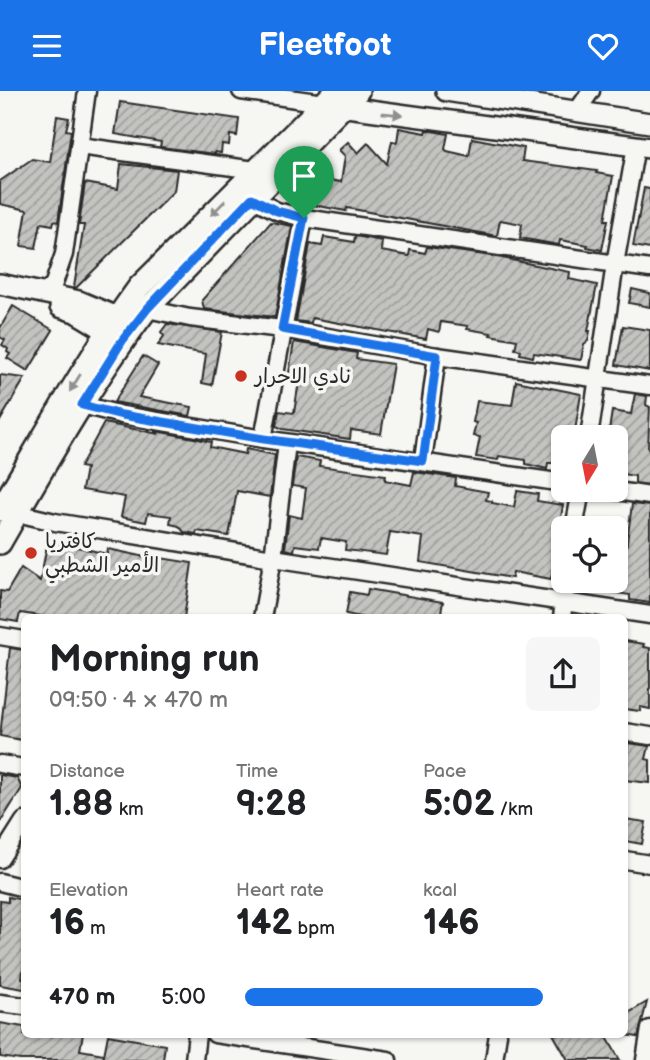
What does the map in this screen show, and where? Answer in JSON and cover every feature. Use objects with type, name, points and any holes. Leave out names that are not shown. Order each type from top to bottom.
[{"type":"main road","points":[[0,543],[9,511],[41,439],[112,325],[139,287],[255,170],[334,100],[358,91]]},
{"type":"main road","points":[[9,511],[82,405],[122,341],[147,309],[252,198],[334,100]]},
{"type":"street","points":[[43,295],[53,286],[64,254],[87,91]]},
{"type":"street","points":[[241,91],[334,100],[643,147],[614,264],[591,425]]},
{"type":"street","points":[[446,91],[650,123]]},
{"type":"street","points":[[577,111],[591,91]]},
{"type":"street","points":[[79,146],[255,170]]},
{"type":"street","points":[[252,198],[277,211],[304,218],[650,269]]},
{"type":"street","points":[[264,439],[304,218]]},
{"type":"street","points":[[0,284],[79,301],[112,325]]},
{"type":"street","points":[[147,309],[437,356],[650,386]]},
{"type":"street","points":[[423,461],[437,356]]},
{"type":"street","points":[[82,405],[122,415],[287,443],[551,481]]},
{"type":"street","points":[[263,614],[274,558],[287,443]]},
{"type":"street","points":[[628,493],[650,496]]},
{"type":"street","points":[[9,511],[76,526],[650,615]]},
{"type":"street","points":[[563,614],[565,593]]},
{"type":"street","points":[[0,636],[21,640]]},
{"type":"street","points":[[628,732],[650,736]]},
{"type":"street","points":[[0,764],[21,768]]},
{"type":"street","points":[[0,859],[21,826]]},
{"type":"street","points":[[628,860],[650,864]]},
{"type":"street","points":[[0,882],[21,887]]},
{"type":"street","points":[[0,1003],[21,1006]]},
{"type":"street","points":[[645,1060],[650,1029]]},
{"type":"street","points":[[194,1060],[197,1038]]},
{"type":"street","points":[[274,1038],[303,1040],[388,1060]]},
{"type":"street","points":[[494,1060],[497,1038]]},
{"type":"building","points":[[120,102],[239,119],[237,136],[230,135],[229,145],[222,144],[221,153],[215,154],[160,147],[161,142],[115,134]]},
{"type":"building","points":[[57,116],[69,118],[66,130],[71,131],[58,222],[54,221],[53,225],[41,223],[36,248],[21,246],[27,210],[0,204],[0,181],[32,159],[50,162]]},
{"type":"building","points":[[399,128],[448,134],[445,149],[469,156],[472,138],[524,148],[522,161],[597,171],[596,173],[613,176],[602,250],[560,240],[559,245],[520,238],[522,224],[500,220],[497,236],[347,208],[346,211],[297,202],[308,182],[321,184],[322,179],[341,182],[345,156],[339,150],[348,142],[358,153],[368,143],[387,164],[392,141],[397,142]]},
{"type":"building","points":[[121,164],[177,170],[174,191],[76,288],[74,287],[84,225],[79,225],[85,183],[118,189]]},
{"type":"building","points":[[644,188],[650,189],[650,249],[633,246]]},
{"type":"building","points":[[271,222],[292,226],[275,317],[204,309],[202,300]]},
{"type":"building","points":[[355,236],[382,241],[381,251],[409,256],[410,250],[425,253],[427,247],[492,256],[570,272],[569,279],[597,285],[588,341],[584,344],[581,360],[534,353],[533,357],[520,354],[521,350],[515,349],[517,340],[467,329],[468,326],[441,322],[439,332],[428,329],[426,339],[312,318],[311,323],[296,321],[310,244],[322,246],[324,237],[354,242]]},
{"type":"building","points":[[632,289],[650,293],[650,307],[629,303]]},
{"type":"building","points":[[13,306],[53,330],[28,371],[7,358],[10,354],[2,345],[5,340],[0,337],[0,328]]},
{"type":"building","points":[[167,324],[222,332],[212,385],[202,383],[206,354],[158,345],[164,336],[161,332]]},
{"type":"building","points":[[623,326],[650,330],[650,371],[616,365]]},
{"type":"building","points":[[294,342],[357,353],[356,359],[393,364],[381,434],[351,430],[350,439],[276,426],[279,411],[294,413],[299,381],[288,379]]},
{"type":"building","points":[[143,356],[158,365],[139,397],[192,407],[190,416],[114,402]]},
{"type":"building","points":[[0,375],[25,378],[0,421]]},
{"type":"building","points":[[516,381],[581,394],[576,425],[551,425],[551,463],[548,463],[547,469],[526,464],[526,460],[499,456],[498,460],[476,457],[480,437],[473,436],[477,401],[512,405]]},
{"type":"building","points":[[635,394],[647,396],[646,405],[650,407],[650,485],[635,483],[635,476],[628,475],[628,425],[610,425],[612,411],[631,414]]},
{"type":"building","points":[[104,423],[194,438],[211,442],[210,447],[245,454],[246,449],[275,455],[270,497],[237,491],[229,536],[197,531],[196,534],[184,532],[179,526],[170,524],[171,516],[148,513],[146,522],[121,517],[125,497],[82,490],[86,468],[80,467]]},
{"type":"building","points":[[296,457],[320,461],[319,466],[386,475],[385,480],[411,485],[414,472],[456,478],[455,486],[488,492],[486,500],[514,507],[517,491],[538,494],[537,501],[563,505],[561,516],[551,516],[551,579],[513,572],[512,578],[420,562],[423,537],[390,532],[386,555],[345,550],[346,542],[321,538],[319,548],[295,545],[294,551],[285,549],[289,515],[302,518],[306,488],[292,486]]},
{"type":"building","points":[[632,504],[650,506],[650,603],[630,600],[630,595],[617,593],[628,593],[628,534]]},
{"type":"building","points":[[48,540],[107,554],[108,549],[160,560],[192,563],[185,614],[20,613],[18,622],[0,619],[0,591],[7,592],[21,568],[40,581]]},
{"type":"building","points":[[368,589],[443,602],[441,614],[346,614],[350,592],[367,595]]},
{"type":"building","points":[[628,641],[644,644],[643,647],[650,648],[650,709],[640,707],[640,711],[628,709]]},
{"type":"building","points":[[10,648],[21,650],[21,740],[0,736]]},
{"type":"building","points":[[628,743],[649,746],[646,759],[650,760],[650,783],[628,780]]},
{"type":"building","points":[[0,775],[17,778],[21,790],[0,823]]},
{"type":"building","points":[[628,819],[646,822],[642,844],[628,842]]},
{"type":"building","points":[[8,897],[21,899],[21,988],[0,985],[0,901],[8,902]]},
{"type":"building","points":[[647,1002],[638,1037],[628,1035],[628,1013]]},
{"type":"building","points":[[0,1023],[21,1026],[21,1038],[82,1038],[80,1050],[104,1054],[103,1060],[20,1060],[0,1057]]},
{"type":"building","points":[[107,1038],[125,1038],[165,1045],[163,1060],[103,1060]]},
{"type":"building","points":[[555,1038],[607,1038],[620,1060],[568,1060]]},
{"type":"place","name":"نادي الاحرار","points":[[241,376]]},
{"type":"place","name":"كافتريا الأمير الشطبي","points":[[31,553]]},
{"type":"route","points":[[252,198],[277,211],[304,218],[282,329],[437,356],[423,461],[264,439],[122,415],[82,405],[122,341],[147,309],[252,198]]}]
